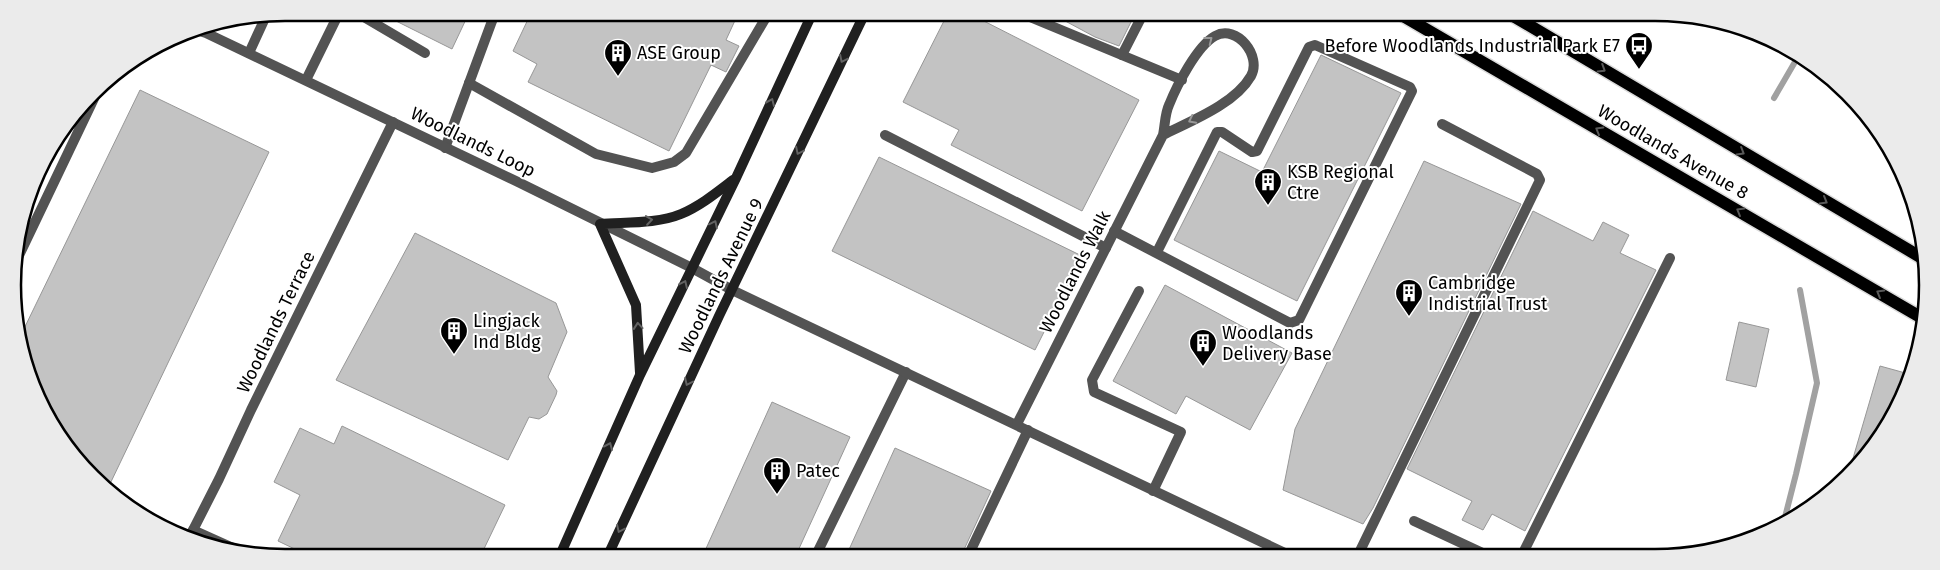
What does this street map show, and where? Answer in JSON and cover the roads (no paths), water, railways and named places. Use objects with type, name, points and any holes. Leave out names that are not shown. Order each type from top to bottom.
[{"type":"main road","name":"Woodlands Avenue 9","points":[[562,549],[640,375],[736,178],[809,21]]},
{"type":"main road","name":"Woodlands Avenue 9","points":[[611,549],[861,21]]},
{"type":"main road","name":"Woodlands Avenue 8","points":[[1412,21],[1916,315]]},
{"type":"main road","name":"Woodlands Avenue 8","points":[[1522,21],[1916,255]]},
{"type":"main road","points":[[640,375],[636,305],[600,224],[648,221],[679,214],[704,202],[736,178]]},
{"type":"street","points":[[306,80],[335,21]]},
{"type":"street","points":[[371,21],[425,53]]},
{"type":"street","points":[[445,148],[492,21]]},
{"type":"street","points":[[469,83],[596,154],[652,168],[674,162],[686,153],[764,21]]},
{"type":"street","points":[[1040,21],[1182,80]]},
{"type":"street","points":[[1122,55],[1139,21]]},
{"type":"street","points":[[249,53],[263,23]]},
{"type":"street","name":"Woodlands Loop","points":[[204,34],[249,53],[518,182],[692,268],[732,290]]},
{"type":"street","name":"Woodlands Walk","points":[[1016,424],[1163,135],[1168,106],[1199,48],[1216,35],[1226,34],[1238,37],[1249,46],[1254,61],[1252,75],[1241,88],[1221,106],[1163,135]]},
{"type":"street","points":[[1114,231],[1290,323],[1299,320],[1412,91],[1410,87],[1315,45],[1308,47],[1257,151],[1252,152],[1222,132],[1217,132],[1157,252]]},
{"type":"street","points":[[25,243],[89,109]]},
{"type":"street","name":"Woodlands Terrace","points":[[192,532],[393,122]]},
{"type":"street","points":[[1360,549],[1540,180],[1537,174],[1442,124]]},
{"type":"street","points":[[885,135],[1106,248]]},
{"type":"street","points":[[1525,549],[1670,258]]},
{"type":"street","points":[[732,290],[1276,549]]},
{"type":"street","points":[[1139,291],[1092,380],[1092,386],[1094,392],[1181,432],[1153,491]]},
{"type":"street","points":[[819,549],[906,372]]},
{"type":"street","points":[[971,549],[1028,430]]},
{"type":"street","points":[[1414,521],[1474,549]]},
{"type":"waterway","points":[[1774,98],[1795,62]]},
{"type":"waterway","points":[[1786,514],[1817,383],[1800,290]]},
{"type":"place","name":"Before Woodlands Industrial Park E7","points":[[1639,70]]},
{"type":"place","name":"ASE Group","points":[[618,77]]},
{"type":"place","name":"KSB Regional Ctre","points":[[1268,206]]},
{"type":"place","name":"Cambridge Indistrial Trust","points":[[1409,317]]},
{"type":"place","name":"Lingjack Ind Bldg","points":[[454,355]]},
{"type":"place","name":"Woodlands Delivery Base","points":[[1203,367]]},
{"type":"place","name":"Patec","points":[[777,495]]}]
